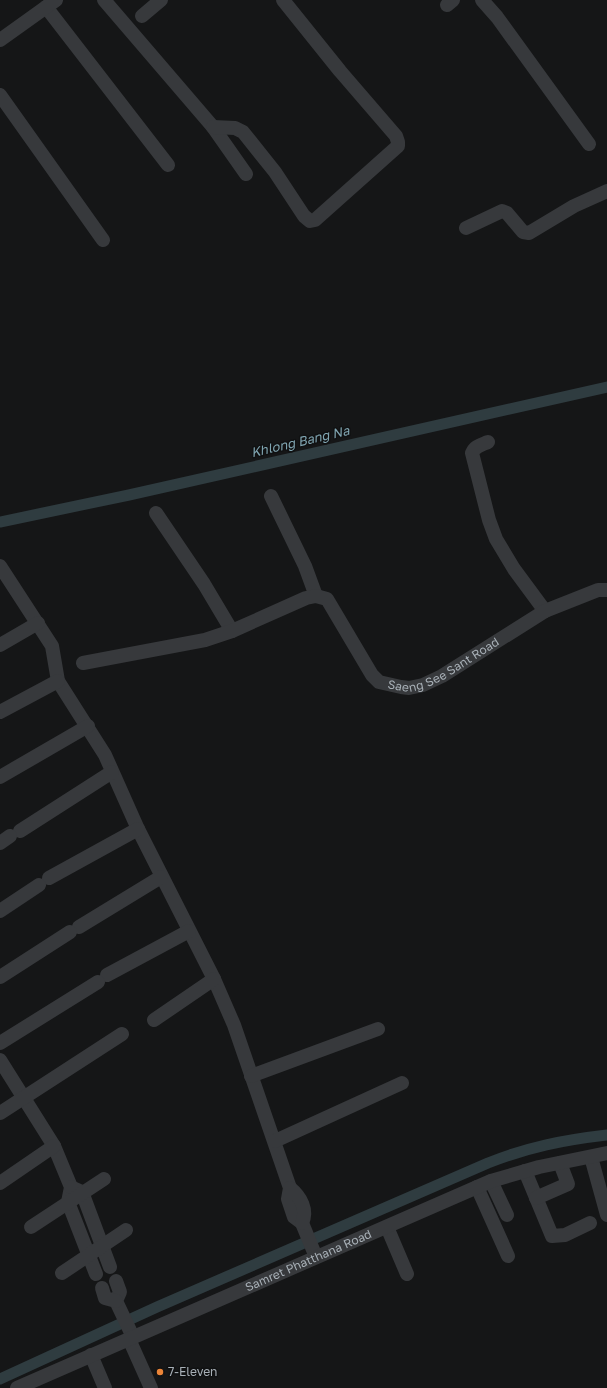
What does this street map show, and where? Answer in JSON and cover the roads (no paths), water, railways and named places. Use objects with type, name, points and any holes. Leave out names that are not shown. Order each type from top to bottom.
[{"type":"street","points":[[104,0],[213,127],[246,174]]},
{"type":"street","points":[[142,16],[161,0]]},
{"type":"street","points":[[213,127],[235,128],[242,132],[275,172],[304,216],[310,221],[316,220],[398,146],[396,136],[340,70],[284,0]]},
{"type":"street","points":[[482,0],[502,24],[589,144]]},
{"type":"street","points":[[0,40],[51,3],[168,165]]},
{"type":"street","points":[[0,95],[104,240]]},
{"type":"street","points":[[466,228],[502,211],[507,213],[523,232],[529,233],[574,206],[607,191]]},
{"type":"street","points":[[488,442],[474,448],[472,453],[489,520],[503,552],[545,611]]},
{"type":"street","points":[[83,663],[205,640],[232,631],[306,598],[316,596],[305,566],[271,496]]},
{"type":"street","points":[[156,513],[204,584],[232,631]]},
{"type":"street","points":[[2,574],[38,623],[52,646],[58,681],[105,755],[161,877],[214,979],[234,1025],[290,1188],[300,1195],[306,1215],[304,1226],[313,1251]]},
{"type":"street","name":"Saeng See Sant Road","points":[[316,596],[327,599],[372,675],[379,682],[409,688],[423,685],[442,676],[545,611],[598,590],[607,589]]},
{"type":"street","points":[[0,645],[38,623]]},
{"type":"street","points":[[0,712],[58,681]]},
{"type":"street","points":[[0,777],[88,726]]},
{"type":"street","points":[[10,837],[112,772]]},
{"type":"street","points":[[0,911],[44,881],[138,829]]},
{"type":"street","points":[[0,977],[74,929],[161,877]]},
{"type":"street","points":[[0,1043],[103,979],[189,931]]},
{"type":"street","points":[[154,1020],[214,979]]},
{"type":"street","points":[[251,1076],[378,1029]]},
{"type":"street","points":[[0,1114],[122,1034]]},
{"type":"street","points":[[0,1060],[54,1146],[77,1190],[110,1267]]},
{"type":"street","points":[[275,1141],[402,1083]]},
{"type":"street","points":[[0,1183],[54,1146]]},
{"type":"street","name":"Samret Phatthana Road","points":[[17,1388],[91,1355],[130,1334],[313,1251],[387,1226],[491,1181],[525,1171],[607,1153]]},
{"type":"street","points":[[590,1157],[607,1215]]},
{"type":"street","points":[[536,1198],[562,1188],[568,1184],[560,1163]]},
{"type":"street","points":[[525,1171],[552,1236],[565,1235],[590,1223]]},
{"type":"street","points":[[31,1227],[68,1202],[77,1190],[104,1179]]},
{"type":"street","points":[[491,1181],[507,1215]]},
{"type":"street","points":[[476,1187],[508,1256]]},
{"type":"street","points":[[68,1202],[96,1274]]},
{"type":"street","points":[[387,1226],[407,1274]]},
{"type":"street","points":[[62,1273],[126,1230]]},
{"type":"street","points":[[116,1281],[120,1292],[116,1303]]},
{"type":"street","points":[[102,1288],[106,1298],[116,1303],[151,1388]]},
{"type":"street","points":[[91,1355],[104,1388]]},
{"type":"waterway","name":"Khlong Bang Na","points":[[0,522],[129,495],[607,387]]},
{"type":"waterway","points":[[0,1379],[157,1307],[488,1163],[503,1157],[546,1145],[607,1135]]},
{"type":"place","name":"7-Eleven","points":[[160,1372]]}]
